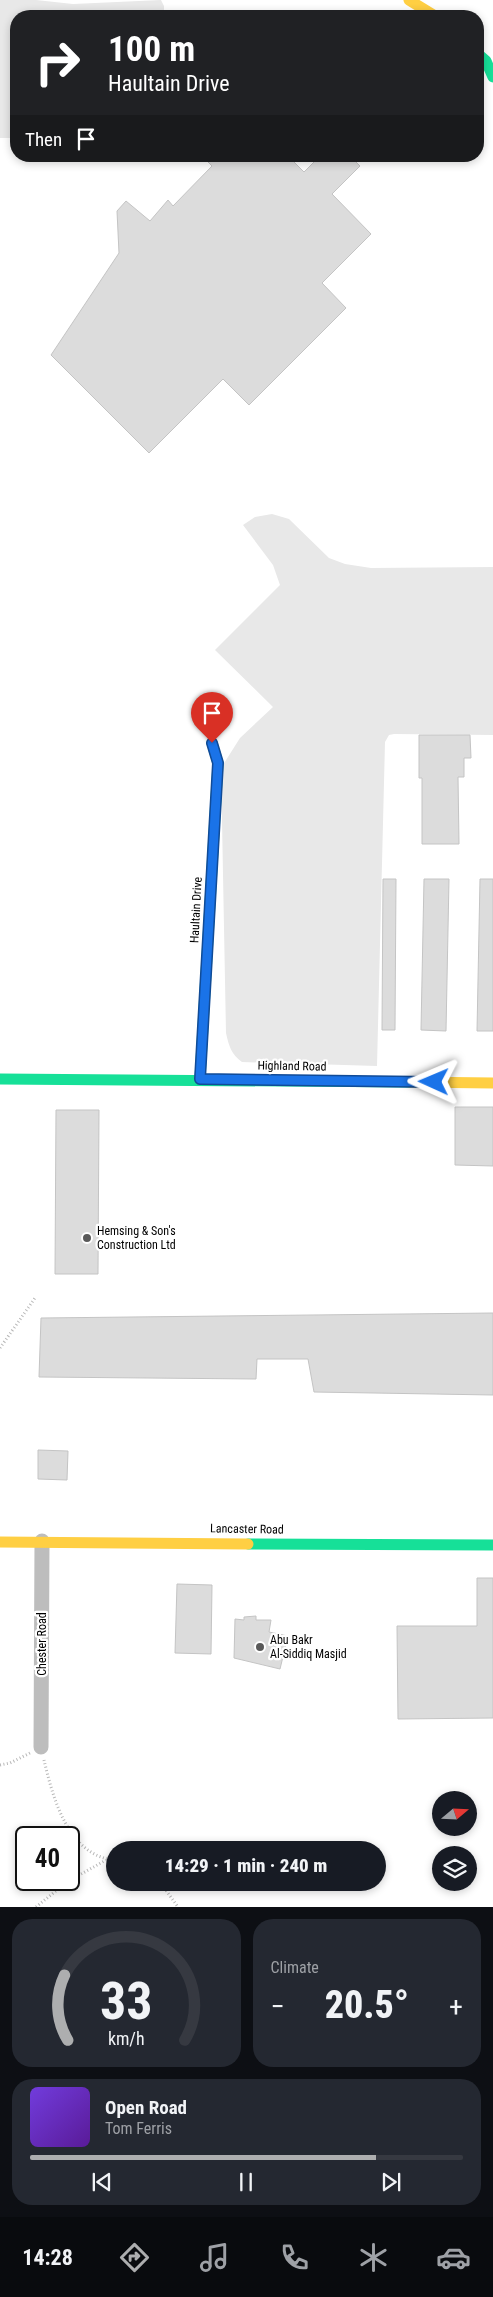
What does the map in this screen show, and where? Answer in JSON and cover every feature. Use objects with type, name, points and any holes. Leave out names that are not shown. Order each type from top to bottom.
[{"type":"street","points":[[410,0],[426,10]]},
{"type":"street","points":[[484,59],[493,77]]},
{"type":"street","name":"Haultain Drive","points":[[200,1079],[218,763],[212,743]]},
{"type":"street","name":"Highland Road","points":[[0,1079],[200,1079],[493,1083]]},
{"type":"street","name":"Chester Road","points":[[41,1747],[42,1541]]},
{"type":"street","name":"Lancaster Road","points":[[0,1542],[493,1545]]},
{"type":"path","points":[[0,1348],[35,1298]]},
{"type":"path","points":[[0,1765],[10,1763],[41,1747],[51,1790],[64,1823],[84,1847],[106,1859]]},
{"type":"path","points":[[36,1907],[67,1882],[106,1861]]},
{"type":"path","points":[[166,1891],[178,1907]]},
{"type":"shaded area","points":[[0,0],[36,0],[73,4],[161,0],[164,10],[10,10],[10,138],[0,138]]},
{"type":"shaded area","points":[[272,514],[289,519],[329,558],[345,564],[371,568],[493,567],[493,735],[394,734],[389,735],[385,742],[377,1066],[242,1062],[231,1049],[226,1033],[221,768],[240,738],[273,707],[215,650],[280,585],[273,565],[243,525],[255,517]]},
{"type":"building","points":[[208,162],[294,162],[304,172],[314,162],[356,162],[360,166],[332,194],[371,234],[322,283],[346,308],[249,405],[223,379],[149,453],[51,355],[119,253],[117,211],[126,201],[150,221],[168,200],[173,206],[212,166]]},
{"type":"building","points":[[419,735],[470,735],[471,758],[464,758],[464,777],[458,777],[459,844],[422,844],[422,778],[419,778]]},
{"type":"building","points":[[383,879],[396,879],[395,1030],[382,1030]]},
{"type":"building","points":[[424,879],[449,879],[446,1031],[421,1030]]},
{"type":"building","points":[[480,879],[493,879],[493,1031],[477,1031]]},
{"type":"building","points":[[455,1107],[493,1107],[493,1166],[455,1165]]},
{"type":"building","points":[[56,1110],[99,1110],[98,1274],[55,1274]]},
{"type":"building","points":[[493,1313],[493,1395],[314,1392],[308,1359],[257,1359],[256,1379],[39,1377],[41,1318]]},
{"type":"building","points":[[38,1450],[68,1451],[67,1480],[38,1479]]},
{"type":"building","points":[[477,1578],[493,1578],[493,1718],[398,1719],[397,1626],[477,1626]]},
{"type":"building","points":[[177,1584],[212,1585],[211,1654],[175,1653]]},
{"type":"building","name":"Abu Bakr Al-Siddiq Masjid","points":[[256,1616],[256,1620],[271,1620],[269,1632],[288,1636],[280,1669],[234,1658],[235,1619],[244,1620],[244,1617]]},
{"type":"traffic: fast","points":[[484,59],[493,77]]},
{"type":"traffic: fast","points":[[200,1079],[218,763],[212,743]]},
{"type":"traffic: fast","points":[[0,1079],[409,1082]]},
{"type":"traffic: fast","points":[[248,1544],[493,1545]]},
{"type":"traffic: slow","points":[[409,0],[425,10]]},
{"type":"traffic: slow","points":[[409,1082],[493,1083]]},
{"type":"traffic: slow","points":[[0,1542],[248,1544]]},
{"type":"place","name":"Hemsing & Son's Construction Ltd","points":[[87,1238]]},
{"type":"place","name":"Abu Bakr Al-Siddiq Masjid","points":[[260,1647]]},
{"type":"route","points":[[212,743],[218,763],[200,1079],[434,1082]]}]
